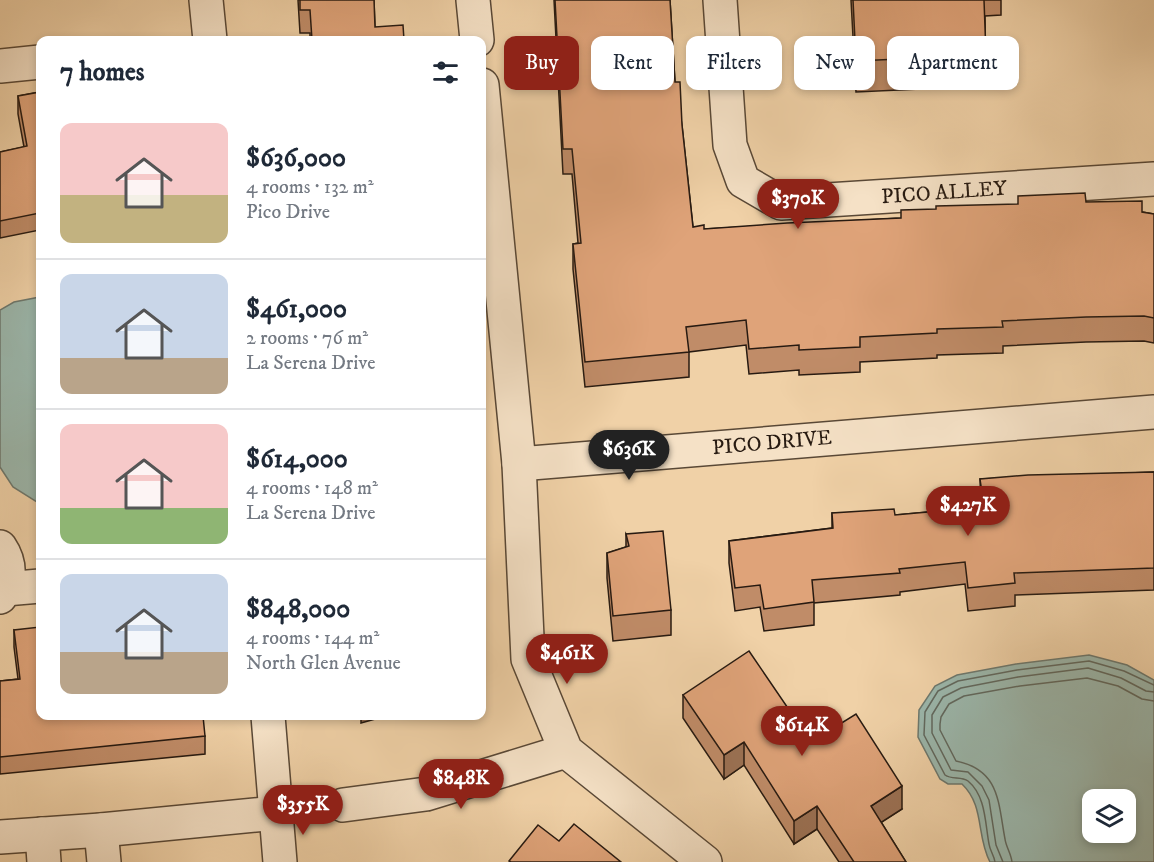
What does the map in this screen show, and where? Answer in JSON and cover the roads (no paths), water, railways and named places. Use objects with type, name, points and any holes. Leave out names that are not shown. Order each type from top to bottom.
[{"type":"street","points":[[206,0],[210,36]]},
{"type":"street","points":[[473,0],[477,36]]},
{"type":"street","name":"PICO ALLEY","points":[[720,0],[730,145],[743,181],[781,203],[1154,179]]},
{"type":"street","points":[[0,66],[36,62]]},
{"type":"street","points":[[486,126],[519,464],[528,659],[566,750],[705,862]]},
{"type":"street","name":"PICO DRIVE","points":[[519,464],[1154,412]]},
{"type":"street","points":[[0,547],[5,554],[9,571],[3,593],[36,587]]},
{"type":"street","points":[[268,720],[280,862]]},
{"type":"street","points":[[343,805],[426,794],[566,750]]},
{"type":"street","points":[[0,837],[43,848],[103,846],[276,813]]},
{"type":"water","points":[[36,298],[36,501],[13,487],[0,467],[0,310],[14,302]]},
{"type":"water","points":[[1089,655],[1127,665],[1154,680],[1154,862],[990,862],[983,842],[977,811],[969,793],[962,784],[948,784],[940,779],[918,737],[919,710],[935,686],[957,675],[1016,664]]}]
